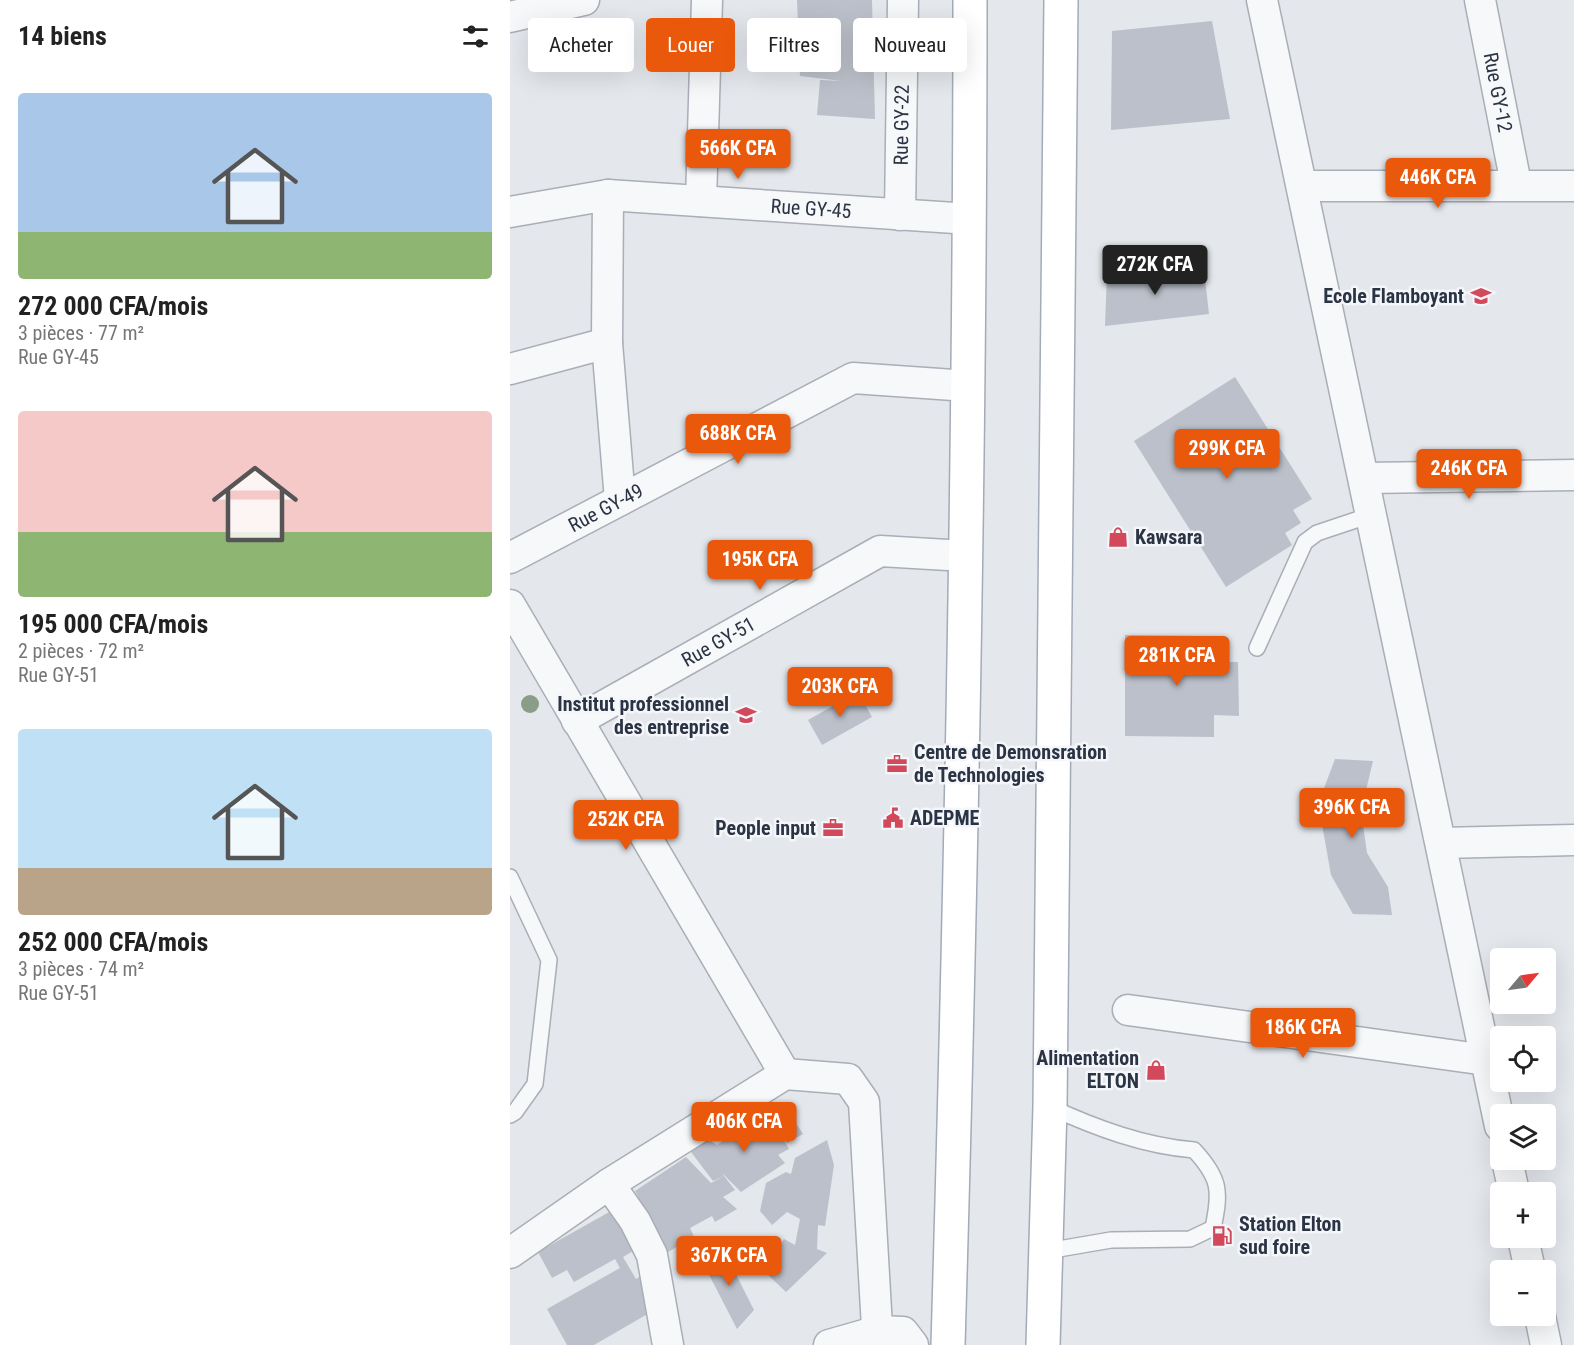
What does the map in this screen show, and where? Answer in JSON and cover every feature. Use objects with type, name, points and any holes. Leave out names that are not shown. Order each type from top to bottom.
[{"type":"main road","points":[[948,1345],[959,991],[970,219],[970,0]]},
{"type":"main road","points":[[1043,1345],[1050,1107],[1061,0]]},
{"type":"street","points":[[510,17],[584,0]]},
{"type":"street","points":[[701,201],[706,0]]},
{"type":"street","name":"Rue GY-22","points":[[900,215],[903,0]]},
{"type":"street","points":[[1262,0],[1495,1104]]},
{"type":"street","name":"Rue GY-12","points":[[1480,0],[1516,184]]},
{"type":"street","points":[[1303,186],[1516,184],[1574,186]]},
{"type":"street","points":[[608,195],[608,343],[620,500]]},
{"type":"street","name":"Rue GY-45","points":[[510,212],[608,195],[970,219]]},
{"type":"street","points":[[510,369],[608,343]]},
{"type":"street","name":"Rue GY-49","points":[[510,558],[853,378],[968,386]]},
{"type":"street","points":[[1364,478],[1574,474]]},
{"type":"street","name":"Rue GY-51","points":[[577,721],[880,551],[965,556]]},
{"type":"street","points":[[510,604],[785,1074]]},
{"type":"street","points":[[1441,843],[1574,840]]},
{"type":"street","points":[[1128,1010],[1486,1060]]},
{"type":"street","points":[[510,1253],[609,1184],[785,1074],[848,1080],[864,1101],[878,1338]]},
{"type":"street","points":[[609,1184],[635,1221],[652,1255],[668,1345]]},
{"type":"street","points":[[1542,1326],[1546,1345]]},
{"type":"street","points":[[829,1345],[903,1332],[913,1345]]},
{"type":"lane","points":[[1257,648],[1305,542],[1317,533],[1371,515]]},
{"type":"lane","points":[[510,877],[549,960],[535,1084],[510,1115]]},
{"type":"lane","points":[[1047,1251],[1112,1240],[1190,1239],[1213,1228],[1220,1197],[1212,1170],[1194,1150],[1163,1148],[1084,1123],[1050,1107]]},
{"type":"building","points":[[797,0],[872,0],[872,18],[853,18],[853,72],[874,72],[875,119],[817,115],[820,80],[842,81],[800,76],[800,72],[841,72],[841,18],[798,18]]},
{"type":"building","points":[[1212,21],[1230,119],[1111,130],[1112,31]]},
{"type":"building","points":[[1204,270],[1209,314],[1105,326],[1107,272]]},
{"type":"building","points":[[1235,377],[1312,499],[1293,510],[1301,523],[1285,533],[1292,545],[1226,587],[1134,441]]},
{"type":"building","points":[[1125,635],[1212,636],[1212,662],[1238,662],[1239,716],[1214,715],[1214,737],[1125,736]]},
{"type":"building","points":[[858,692],[872,717],[822,745],[808,720]]},
{"type":"building","points":[[1335,759],[1373,761],[1361,811],[1367,853],[1388,887],[1392,915],[1353,914],[1331,875],[1323,830],[1323,791]]},
{"type":"building","points":[[783,1104],[803,1134],[787,1143],[771,1110]]},
{"type":"building","points":[[760,1110],[774,1123],[789,1149],[778,1155],[785,1163],[741,1192],[722,1173],[724,1176],[713,1181],[691,1152],[708,1139],[717,1145],[745,1124],[742,1119]]},
{"type":"building","points":[[827,1140],[834,1165],[825,1226],[818,1225],[817,1249],[827,1253],[786,1292],[764,1271],[784,1239],[795,1245],[800,1219],[787,1212],[772,1225],[760,1211],[766,1183],[786,1172],[791,1174],[795,1158]]},
{"type":"building","points":[[686,1157],[711,1183],[724,1176],[735,1190],[723,1197],[737,1209],[715,1222],[712,1216],[690,1228],[694,1237],[668,1252],[635,1191]]},
{"type":"building","points":[[611,1211],[633,1251],[623,1257],[636,1279],[646,1273],[658,1308],[594,1345],[567,1345],[547,1309],[620,1268],[615,1259],[574,1282],[567,1270],[552,1278],[538,1252]]},
{"type":"building","points":[[723,1249],[754,1310],[737,1329],[702,1261]]},
{"type":"place","name":"Ecole Flamboyant","points":[[1481,296]]},
{"type":"place","name":"Kawsara","points":[[1118,537]]},
{"type":"place","name":"Institut professionnel des entreprise","points":[[746,715]]},
{"type":"place","name":"Centre de Demonsration de Technologies","points":[[897,764]]},
{"type":"place","name":"ADEPME","points":[[893,818]]},
{"type":"place","name":"People input","points":[[833,828]]},
{"type":"place","name":"Alimentation ELTON","points":[[1156,1070]]},
{"type":"place","name":"Station Elton sud foire","points":[[1222,1236]]}]
